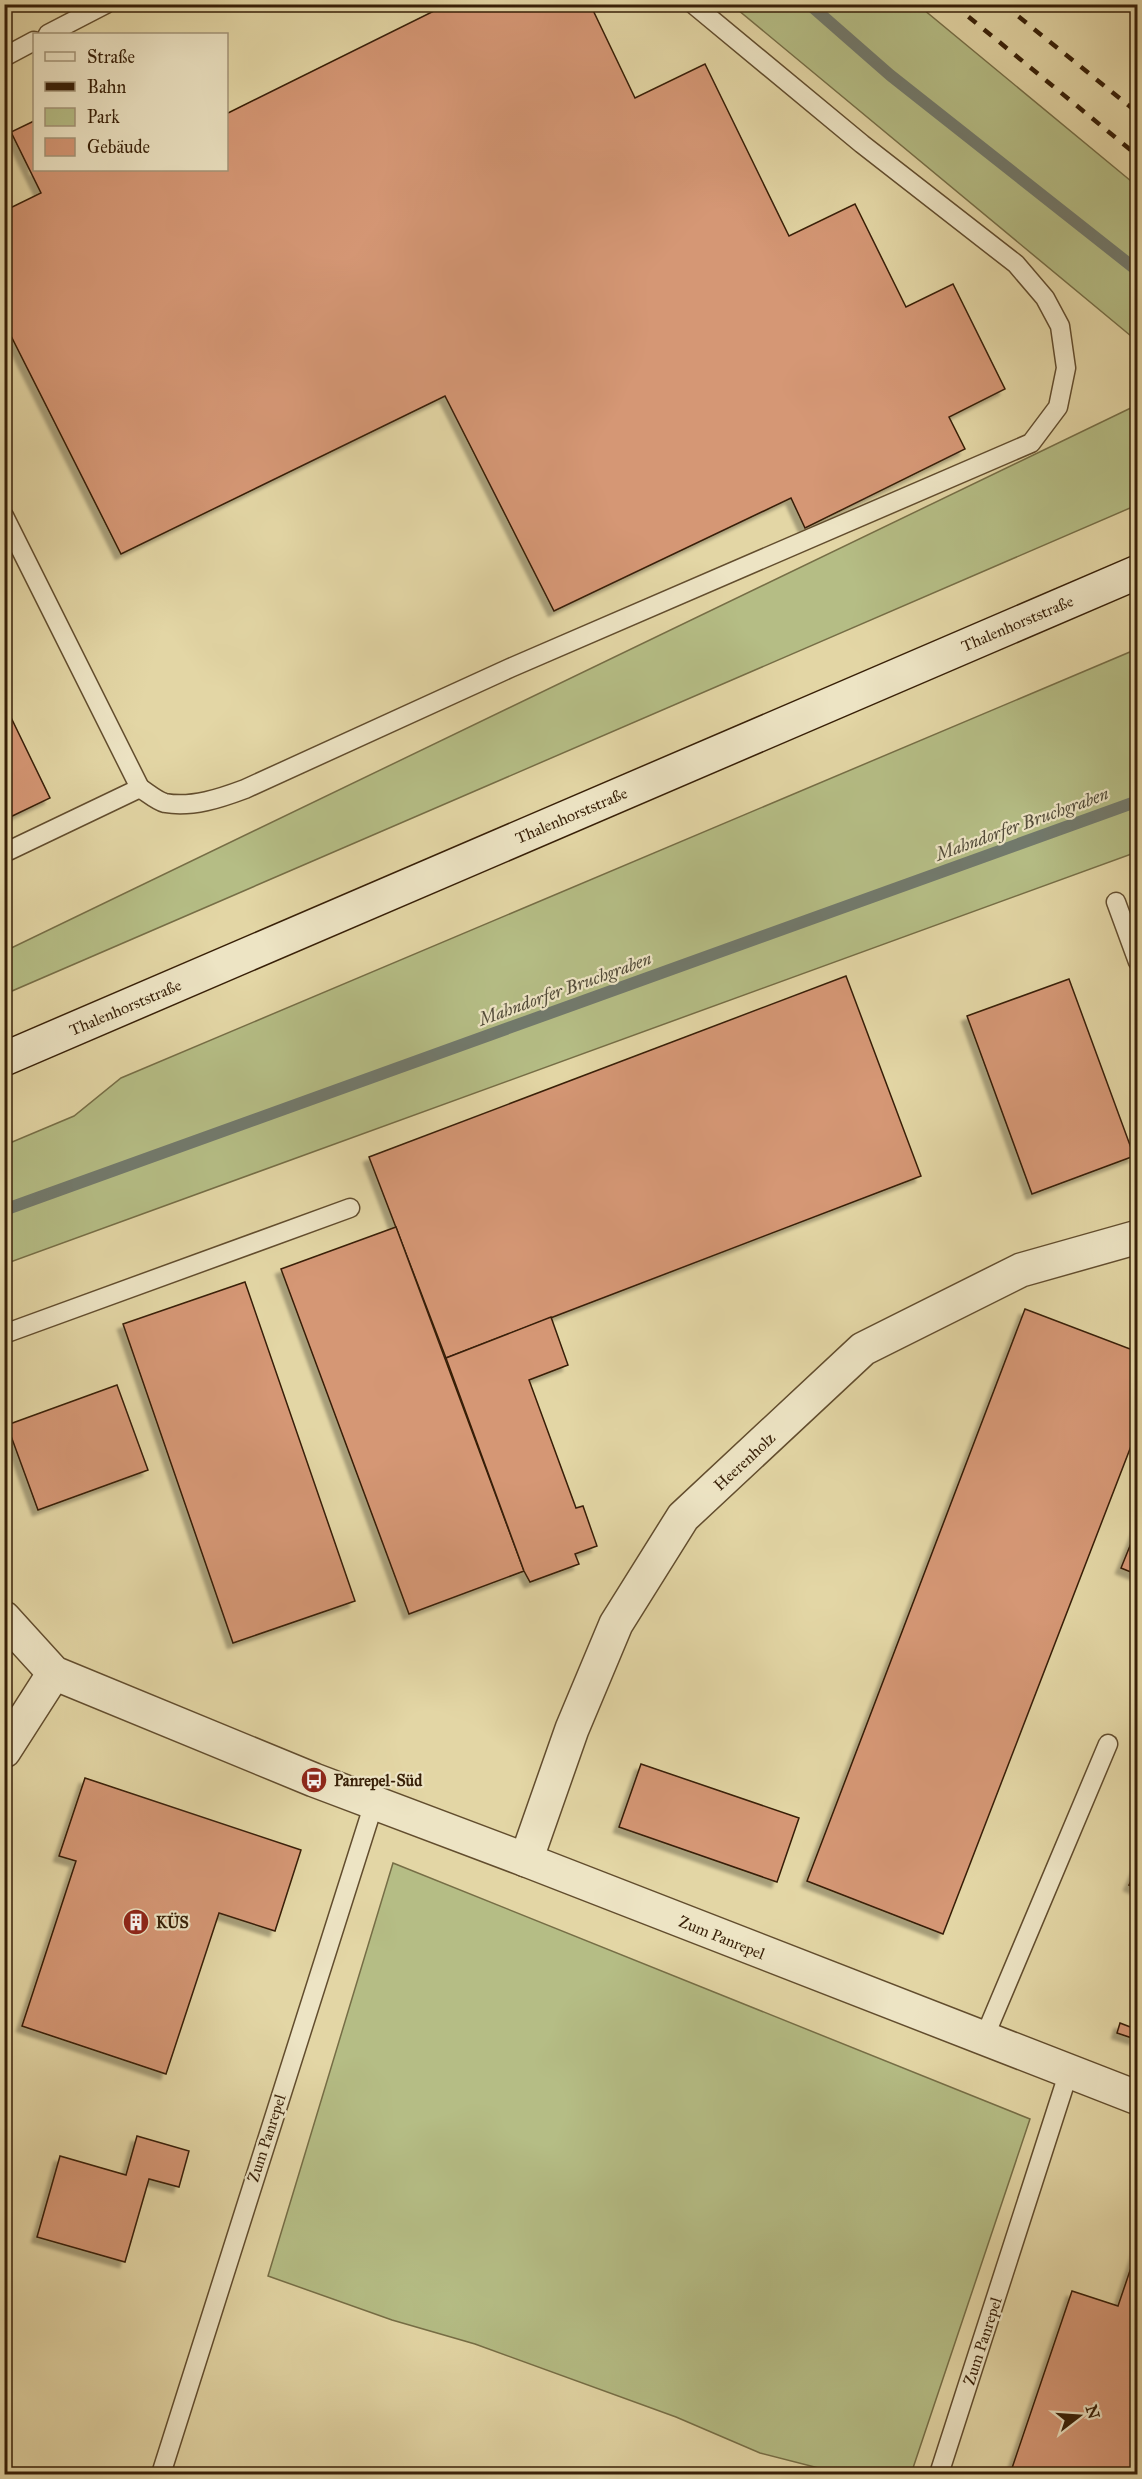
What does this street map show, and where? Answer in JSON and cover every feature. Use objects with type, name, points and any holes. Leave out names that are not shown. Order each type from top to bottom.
[{"type":"street","name":"Thalenhorststraße","points":[[4,1059],[1137,572]]},
{"type":"street","name":"Heerenholz","points":[[526,1860],[572,1729],[616,1624],[683,1517],[863,1349],[1021,1270],[1137,1237]]},
{"type":"street","name":"Zum Panrepel","points":[[4,1618],[54,1673],[374,1803],[1137,2098]]},
{"type":"street","points":[[4,1751],[54,1673]]},
{"type":"lane","points":[[50,33],[106,4]]},
{"type":"lane","points":[[4,516],[140,788],[163,802],[186,804],[221,798],[245,789],[510,668],[1031,443],[1058,407],[1066,368],[1060,326],[1045,298],[1016,264],[862,144],[693,4]]},
{"type":"lane","points":[[4,57],[33,42]]},
{"type":"lane","points":[[4,853],[140,788]]},
{"type":"lane","points":[[1116,902],[1137,962]]},
{"type":"lane","points":[[4,1334],[350,1208]]},
{"type":"lane","points":[[984,2038],[1108,1744]]},
{"type":"lane","name":"Zum Panrepel","points":[[161,2475],[374,1803]]},
{"type":"lane","name":"Zum Panrepel","points":[[939,2475],[1069,2071]]},
{"type":"green space","points":[[732,5],[918,5],[1137,186],[1137,341]]},
{"type":"green space","points":[[1137,405],[1137,505],[5,994],[5,951]]},
{"type":"green space","points":[[1137,649],[1137,852],[5,1264],[5,1145],[74,1116],[121,1078]]},
{"type":"green space","points":[[393,1863],[1030,2119],[911,2474],[842,2474],[760,2453],[676,2417],[475,2344],[392,2320],[268,2276]]},
{"type":"building","points":[[448,4],[590,4],[635,98],[705,64],[789,236],[855,204],[906,307],[953,284],[1005,389],[949,417],[965,449],[805,528],[791,498],[554,611],[445,396],[121,554],[4,322],[4,211],[41,193],[11,132],[33,121],[33,171],[228,171],[228,113]]},
{"type":"building","points":[[4,703],[50,798],[4,820]]},
{"type":"building","points":[[846,976],[921,1176],[446,1358],[369,1157]]},
{"type":"building","points":[[1069,979],[1134,1156],[1032,1194],[967,1016]]},
{"type":"building","points":[[396,1227],[524,1571],[409,1614],[281,1269]]},
{"type":"building","points":[[245,1282],[355,1601],[233,1643],[123,1324]]},
{"type":"building","points":[[1025,1309],[1138,1352],[1138,1428],[943,1934],[807,1881]]},
{"type":"building","points":[[551,1317],[568,1365],[529,1380],[576,1508],[583,1506],[597,1546],[575,1554],[579,1564],[530,1582],[446,1358]]},
{"type":"building","points":[[117,1385],[148,1470],[38,1510],[7,1425]]},
{"type":"building","points":[[1138,1526],[1138,1575],[1121,1568]]},
{"type":"building","points":[[641,1764],[799,1818],[777,1882],[619,1827]]},
{"type":"building","name":"KÜS","points":[[85,1778],[301,1850],[275,1931],[219,1913],[166,2074],[22,2026],[76,1861],[59,1856]]},
{"type":"building","points":[[1138,1865],[1138,1889],[1129,1885]]},
{"type":"building","points":[[1120,2023],[1138,2030],[1135,2039],[1117,2033]]},
{"type":"building","points":[[137,2136],[189,2151],[179,2187],[149,2179],[125,2262],[37,2237],[60,2156],[126,2175]]},
{"type":"building","points":[[1138,2247],[1138,2474],[1010,2474],[1072,2291],[1118,2306]]},
{"type":"waterway","points":[[809,4],[890,75],[1138,271]]},
{"type":"waterway","name":"Mahndorfer Bruchgraben","points":[[4,1210],[1138,801]]},
{"type":"railway","points":[[953,4],[1138,156]]},
{"type":"railway","points":[[1003,4],[1138,113]]},
{"type":"place","name":"Panrepel-Süd","points":[[314,1780]]},
{"type":"place","name":"KÜS","points":[[136,1922]]}]
